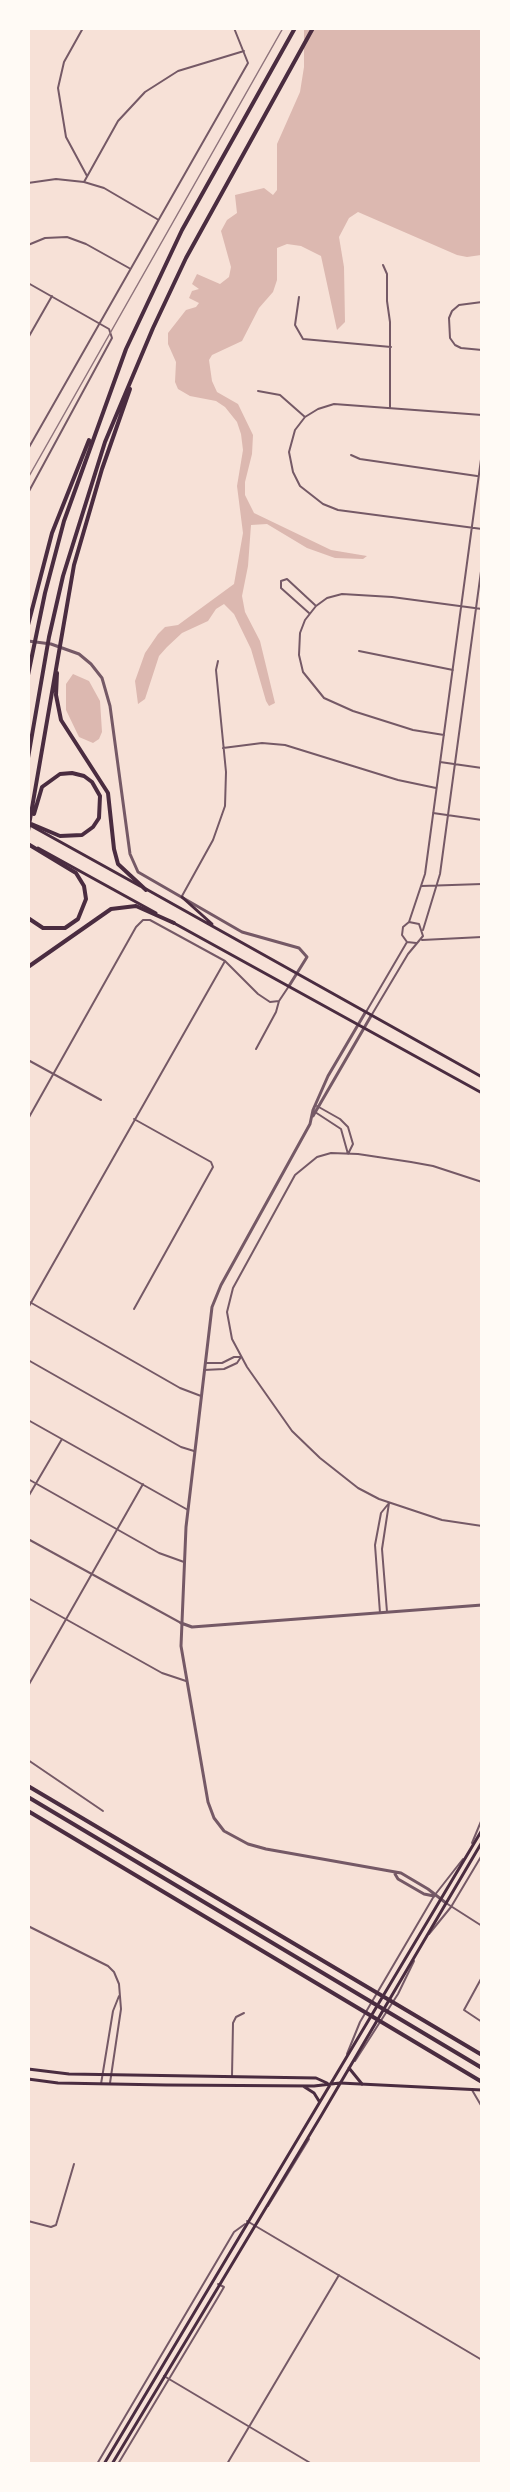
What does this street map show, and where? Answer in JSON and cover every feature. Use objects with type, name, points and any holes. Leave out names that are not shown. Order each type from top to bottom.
[{"type":"highway","points":[[28,758],[49,637],[71,545],[97,465],[140,359],[186,258],[313,28]]},
{"type":"highway","points":[[28,675],[58,543],[99,420],[126,349],[164,267],[295,29]]},
{"type":"highway","points":[[28,832],[58,655],[80,543],[102,469],[140,359]]},
{"type":"highway","points":[[28,623],[56,522],[78,462],[99,420]]},
{"type":"highway","points":[[58,655],[56,695],[61,720],[108,793],[114,849],[118,864],[146,890]]},
{"type":"highway","points":[[28,824],[45,831],[60,836],[72,838],[82,835],[93,827],[99,818],[102,807],[99,792],[92,783],[72,773],[60,774],[49,779],[39,792],[28,832]]},
{"type":"highway","points":[[28,844],[76,873],[84,886],[86,903],[75,922],[60,929],[43,928],[28,918]]},
{"type":"highway","points":[[28,967],[111,909],[136,906],[174,923]]},
{"type":"highway","points":[[29,1786],[482,2055]]},
{"type":"highway","points":[[28,1797],[482,2068]]},
{"type":"highway","points":[[30,1812],[479,2081]]},
{"type":"main road","points":[[45,831],[146,890],[482,1077]]},
{"type":"main road","points":[[42,852],[358,1023],[482,1093]]},
{"type":"main road","points":[[182,897],[218,929]]},
{"type":"main road","points":[[104,2463],[472,1843],[482,1830]]},
{"type":"main road","points":[[112,2463],[482,1842]]},
{"type":"main road","points":[[349,2068],[362,2084]]},
{"type":"main road","points":[[28,2069],[103,2075],[316,2078],[329,2084]]},
{"type":"main road","points":[[28,2079],[101,2084],[303,2086],[340,2083],[482,2090]]},
{"type":"main road","points":[[303,2086],[314,2093],[319,2101]]},
{"type":"street","points":[[83,28],[64,62],[58,94],[66,137],[87,176]]},
{"type":"street","points":[[28,449],[129,268],[248,63],[234,28]]},
{"type":"street","points":[[84,182],[118,122],[145,92],[178,71],[244,51]]},
{"type":"street","points":[[28,183],[56,179],[84,182],[104,188],[157,219]]},
{"type":"street","points":[[28,245],[45,238],[67,237],[86,244],[129,268]]},
{"type":"street","points":[[383,265],[387,274],[391,347],[390,407]]},
{"type":"street","points":[[28,283],[111,331],[110,343],[28,493]]},
{"type":"street","points":[[28,338],[52,296]]},
{"type":"street","points":[[299,297],[295,325],[303,339],[391,347]]},
{"type":"street","points":[[482,303],[459,306],[452,311],[449,318],[450,335],[454,345],[482,350]]},
{"type":"street","points":[[258,391],[280,395],[305,417]]},
{"type":"street","points":[[482,415],[333,404],[305,417],[292,437],[289,457],[300,486],[317,501],[338,510],[482,529]]},
{"type":"street","points":[[406,942],[402,933],[409,922],[422,886],[434,813],[482,452]]},
{"type":"street","points":[[351,455],[360,459],[479,477]]},
{"type":"street","points":[[482,564],[437,885],[423,931],[364,1027],[320,1107],[314,1113],[216,1297],[194,1451],[181,1623],[186,1681],[208,1802],[214,1818],[224,1831],[248,1844],[266,1849],[373,1866],[395,1874],[403,1874],[482,1926]]},
{"type":"street","points":[[309,613],[280,587],[281,581],[287,579],[316,606]]},
{"type":"street","points":[[444,735],[413,730],[330,702],[318,692],[303,672],[299,655],[300,633],[309,613],[335,595],[351,593],[482,609]]},
{"type":"street","points":[[28,641],[73,651],[98,671],[107,692],[133,862],[142,876],[243,932],[299,948],[307,957],[279,1001],[276,1012],[256,1048]]},
{"type":"street","points":[[359,651],[453,670]]},
{"type":"street","points":[[182,897],[213,840],[222,816],[227,783],[216,670],[218,661]]},
{"type":"street","points":[[223,748],[262,743],[285,745],[398,780],[437,788]]},
{"type":"street","points":[[440,762],[482,768]]},
{"type":"street","points":[[434,813],[482,820]]},
{"type":"street","points":[[422,886],[482,884]]},
{"type":"street","points":[[28,1119],[140,921],[150,920],[225,961],[265,1000],[276,1003],[279,1001]]},
{"type":"street","points":[[409,922],[416,922],[430,938]]},
{"type":"street","points":[[406,942],[418,942],[430,938],[482,937]]},
{"type":"street","points":[[314,1113],[315,1105],[330,1072],[406,942]]},
{"type":"street","points":[[28,1308],[225,961]]},
{"type":"street","points":[[28,1060],[101,1100]]},
{"type":"street","points":[[315,1105],[348,1127],[352,1144],[348,1154]]},
{"type":"street","points":[[314,1113],[340,1129],[348,1154]]},
{"type":"street","points":[[134,1119],[210,1162],[213,1169],[134,1309]]},
{"type":"street","points":[[482,1182],[433,1166],[348,1154],[317,1157],[300,1169],[233,1288],[228,1304],[227,1321],[232,1339],[241,1357],[297,1436],[358,1488],[389,1503],[442,1520],[482,1526]]},
{"type":"street","points":[[30,1302],[180,1388],[201,1396]]},
{"type":"street","points":[[205,1363],[222,1363],[234,1357],[241,1357]]},
{"type":"street","points":[[204,1370],[224,1369],[237,1363],[241,1357]]},
{"type":"street","points":[[28,1360],[181,1447],[194,1451]]},
{"type":"street","points":[[28,1420],[188,1510]]},
{"type":"street","points":[[28,1497],[62,1439]]},
{"type":"street","points":[[28,1479],[175,1561],[184,1562]]},
{"type":"street","points":[[28,1686],[143,1484]]},
{"type":"street","points":[[387,1612],[382,1549],[389,1503]]},
{"type":"street","points":[[380,1613],[375,1545],[381,1513],[389,1503]]},
{"type":"street","points":[[28,1539],[192,1627],[482,1605]]},
{"type":"street","points":[[28,1598],[162,1673],[186,1681]]},
{"type":"street","points":[[28,1760],[103,1811]]},
{"type":"street","points":[[472,1843],[482,1819]]},
{"type":"street","points":[[423,1941],[451,1907],[482,1855]]},
{"type":"street","points":[[347,2054],[360,2022],[434,1896],[464,1858]]},
{"type":"street","points":[[28,1926],[108,1966],[117,1978],[118,2027],[110,2084]]},
{"type":"street","points":[[482,1977],[464,2007],[465,2013],[482,2022]]},
{"type":"street","points":[[101,2084],[111,2026],[119,1996]]},
{"type":"street","points":[[232,2077],[233,2023],[238,2015],[244,2013]]},
{"type":"street","points":[[111,2026],[118,2027]]},
{"type":"street","points":[[472,2090],[474,2098],[482,2107]]},
{"type":"street","points":[[28,2221],[51,2227],[56,2225],[74,2164]]},
{"type":"street","points":[[97,2463],[234,2232],[246,2223],[254,2225],[482,2360]]},
{"type":"street","points":[[227,2463],[339,2276]]},
{"type":"street","points":[[118,2463],[224,2287],[218,2284]]},
{"type":"street","points":[[164,2376],[312,2463]]},
{"type":"shaded area","points":[[304,29],[481,29],[481,255],[467,257],[457,255],[358,212],[349,218],[339,237],[344,267],[345,322],[337,330],[321,256],[301,246],[287,244],[277,248],[277,280],[273,292],[259,308],[242,341],[212,355],[209,360],[212,381],[217,392],[238,404],[253,435],[245,495],[254,513],[331,550],[367,556],[363,559],[335,558],[307,548],[267,524],[251,525],[248,566],[242,596],[245,612],[260,641],[275,703],[269,706],[266,701],[251,649],[234,614],[224,604],[216,609],[208,621],[182,633],[159,656],[145,699],[138,704],[135,681],[145,653],[158,634],[165,627],[178,625],[234,584],[243,533],[237,486],[243,450],[241,434],[237,422],[225,407],[216,401],[190,396],[178,389],[175,382],[176,362],[168,344],[168,333],[186,310],[196,307],[199,303],[189,298],[192,291],[199,289],[192,284],[197,274],[220,284],[229,277],[231,267],[221,231],[227,220],[237,213],[235,195],[264,188],[273,195],[277,190],[277,144],[300,92],[304,67]]},
{"type":"shaded area","points":[[73,674],[89,681],[100,701],[102,732],[99,739],[93,743],[79,737],[66,710],[66,684]]},
{"type":"tram line","points":[[28,478],[283,28]]}]
